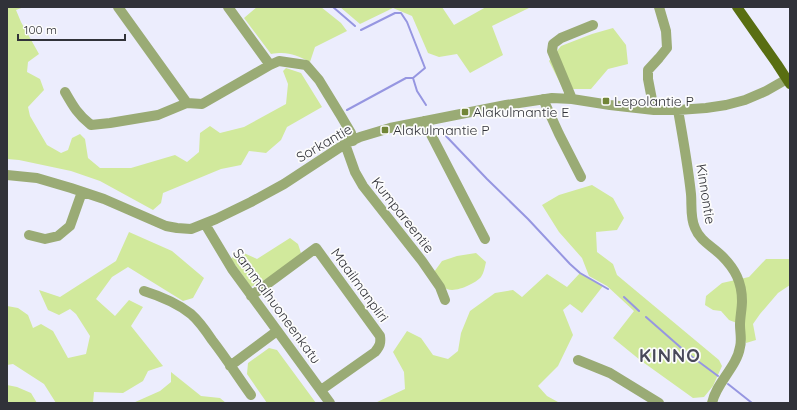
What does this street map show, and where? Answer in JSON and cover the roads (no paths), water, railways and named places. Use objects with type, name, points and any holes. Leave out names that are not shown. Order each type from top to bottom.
[{"type":"main road","points":[[737,7],[788,82]]},
{"type":"street","points":[[118,7],[187,103]]},
{"type":"street","points":[[65,92],[73,107],[82,118],[91,125],[158,115],[187,103],[202,104],[270,65],[228,7]]},
{"type":"street","points":[[654,110],[648,79],[648,70],[667,48],[666,31],[659,7]]},
{"type":"street","points":[[572,99],[552,50],[553,44],[561,38],[593,24]]},
{"type":"street","name":"Kumpareentie","points":[[270,65],[279,61],[306,65],[319,80],[351,133],[349,142],[355,172],[363,186],[422,261],[440,287],[446,300]]},
{"type":"street","name":"Sorkantie","points":[[7,174],[37,178],[71,188],[104,199],[166,226],[191,229],[251,202],[284,184],[349,142],[390,128],[506,105],[552,98],[572,99],[654,110],[706,108],[745,100],[788,82]]},
{"type":"street","points":[[543,99],[581,177]]},
{"type":"street","name":"Kinnontie","points":[[678,110],[691,194],[694,226],[702,239],[721,255],[740,281],[742,300],[740,326],[741,345],[739,355],[715,394],[712,403]]},
{"type":"street","points":[[424,121],[485,240]]},
{"type":"street","points":[[29,236],[44,239],[58,236],[70,226],[82,192]]},
{"type":"street","name":"Sammalhuoneenkatu","points":[[205,224],[232,269],[330,403]]},
{"type":"street","name":"Maailmanpiiri","points":[[251,296],[316,248],[380,336],[381,343],[375,352],[321,390]]},
{"type":"street","points":[[144,291],[161,297],[191,314],[201,324],[251,395]]},
{"type":"street","points":[[230,366],[277,331]]},
{"type":"street","points":[[578,360],[610,373],[659,403]]},
{"type":"waterway","points":[[333,7],[355,26]]},
{"type":"waterway","points":[[361,30],[395,13],[401,13],[407,22],[425,68],[413,78],[417,91],[426,105]]},
{"type":"waterway","points":[[347,110],[406,78],[413,78]]},
{"type":"waterway","points":[[446,136],[570,264],[580,273],[608,289]]},
{"type":"waterway","points":[[624,297],[639,311]]},
{"type":"waterway","points":[[646,317],[687,353],[718,376]]},
{"type":"waterway","points":[[728,384],[752,403]]},
{"type":"place","name":"Lepolantie P","points":[[606,101]]},
{"type":"place","name":"Alakulmantie E","points":[[465,112]]},
{"type":"place","name":"Alakulmantie P","points":[[385,130]]},
{"type":"district","name":"KINNO","points":[[670,356]]}]
